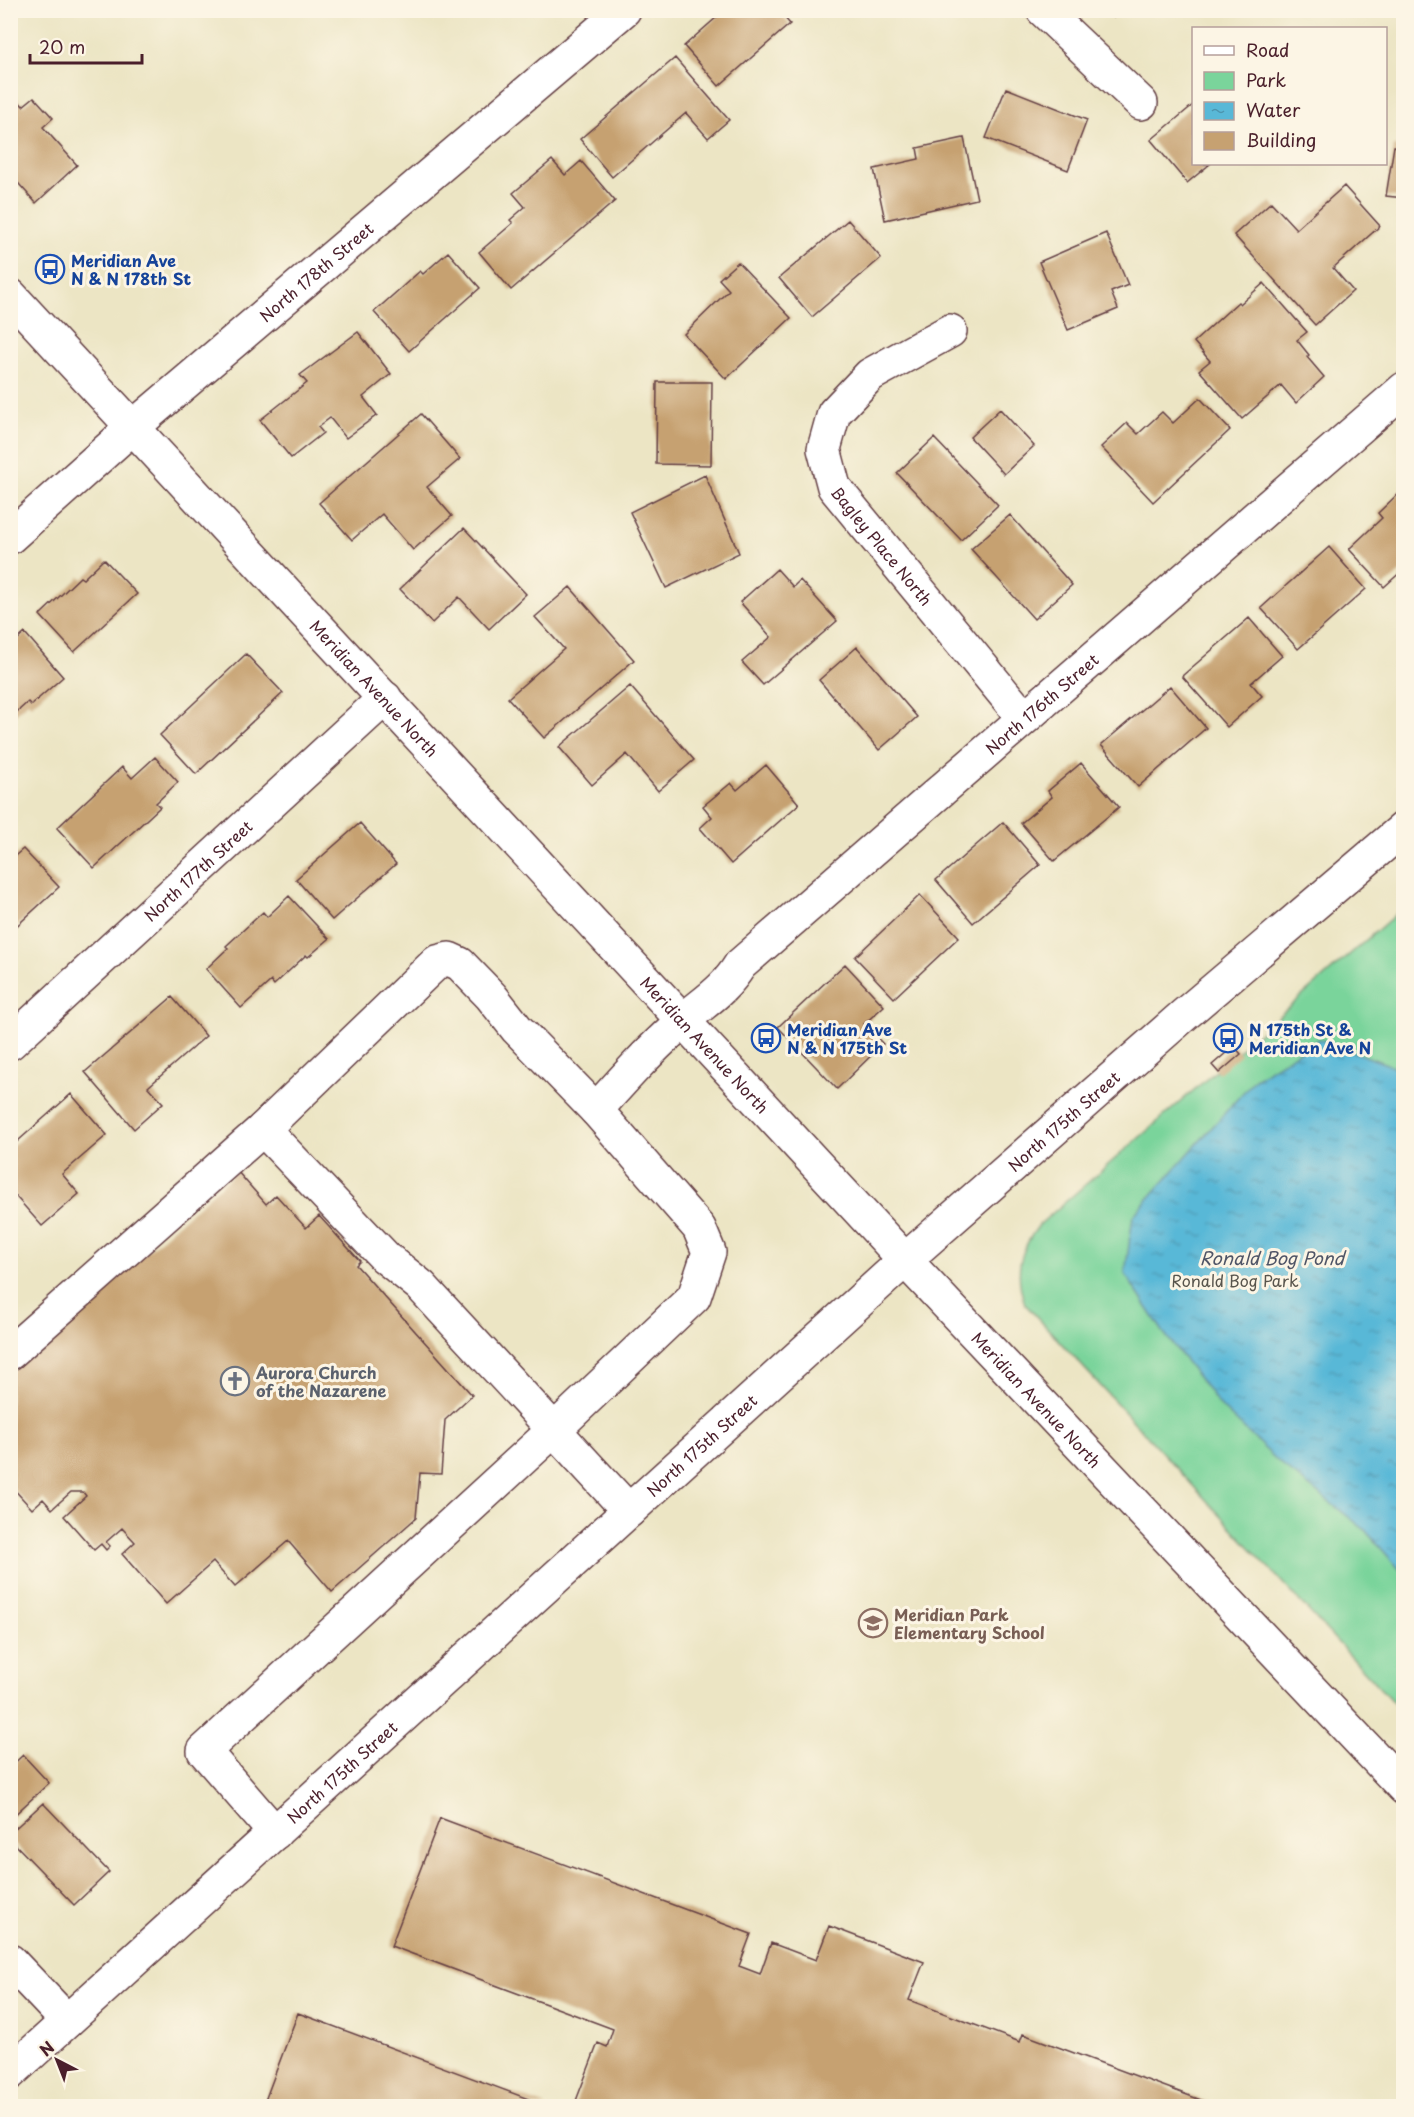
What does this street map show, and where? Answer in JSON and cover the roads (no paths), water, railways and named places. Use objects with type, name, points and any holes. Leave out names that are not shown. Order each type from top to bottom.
[{"type":"street","name":"North 178th Street","points":[[10,537],[133,427],[624,10]]},
{"type":"street","points":[[1043,10],[1141,103]]},
{"type":"street","name":"Meridian Avenue North","points":[[10,295],[905,1260],[1404,1788]]},
{"type":"street","name":"Bagley Place North","points":[[950,331],[870,375],[834,412],[824,449],[834,487],[1024,718]]},
{"type":"street","name":"North 176th Street","points":[[596,1110],[647,1053],[729,983],[740,965],[1404,389]]},
{"type":"street","name":"North 177th Street","points":[[10,1043],[386,698]]},
{"type":"street","name":"North 175th Street","points":[[10,2073],[905,1260],[1176,1021],[1404,828]]},
{"type":"street","points":[[10,1353],[263,1129],[437,962],[449,959],[460,964],[491,996],[517,1029],[596,1110],[699,1228],[709,1252],[694,1297],[554,1430],[204,1751],[275,1833]]},
{"type":"street","points":[[263,1129],[385,1257],[421,1286],[628,1511]]},
{"type":"street","points":[[10,1960],[67,2021]]},
{"type":"water","name":"Ronald Bog Pond","points":[[1319,1039],[1403,1070],[1403,1573],[1364,1529],[1283,1466],[1222,1408],[1164,1333],[1125,1274],[1133,1216],[1255,1079]]},
{"type":"place","name":"Meridian Ave N & N 178th St","points":[[50,269]]},
{"type":"place","name":"Meridian Ave N & N 175th St","points":[[766,1038]]},
{"type":"place","name":"N 175th St & Meridian Ave N","points":[[1228,1038]]},
{"type":"place","name":"Aurora Church of the Nazarene","points":[[235,1381]]},
{"type":"place","name":"Meridian Park Elementary School","points":[[873,1623]]},
{"type":"park label","name":"Ronald Bog Park","points":[[1235,1280]]}]
